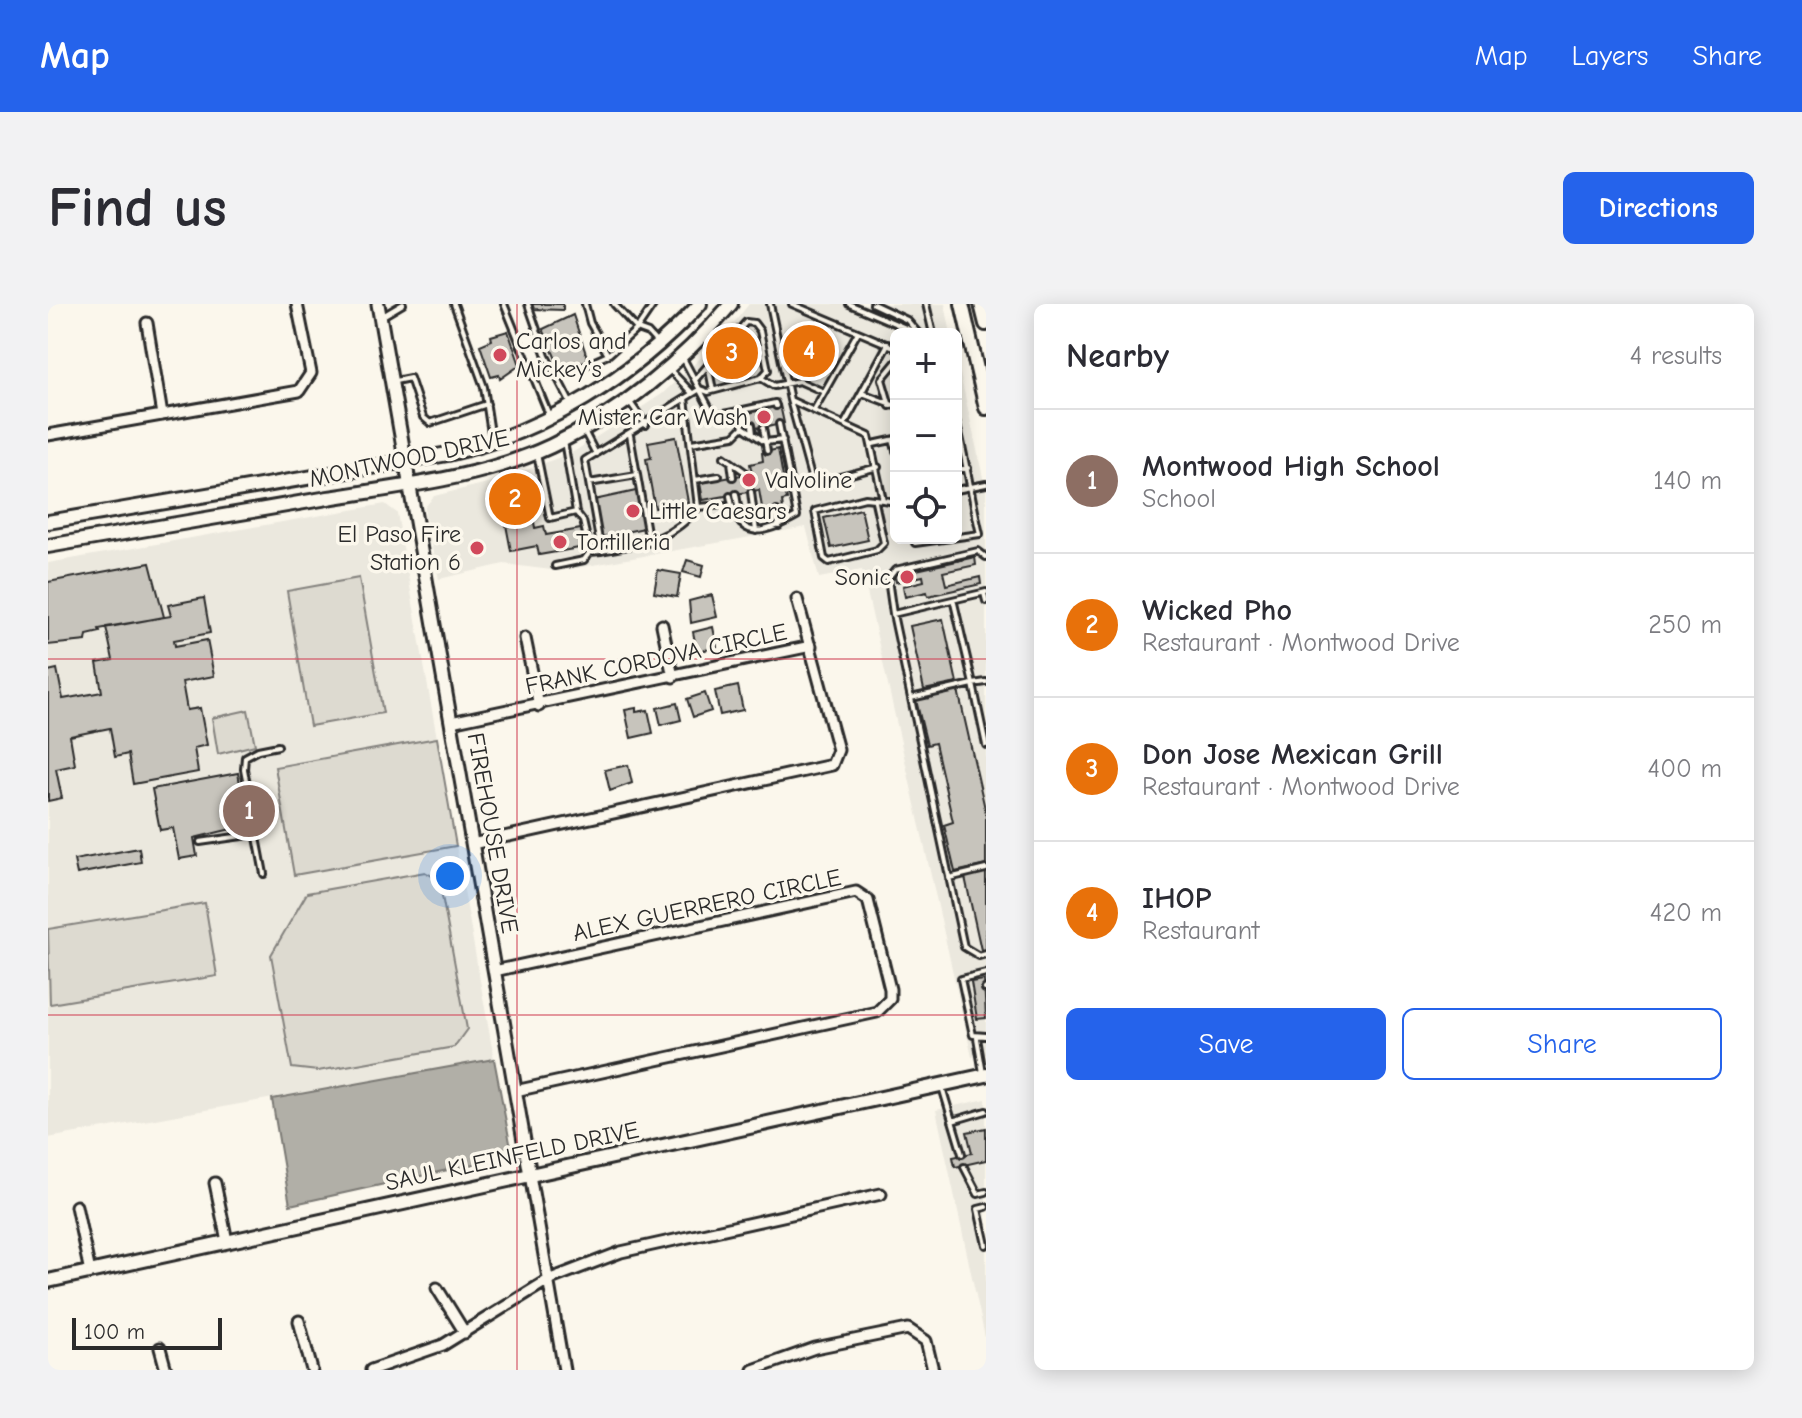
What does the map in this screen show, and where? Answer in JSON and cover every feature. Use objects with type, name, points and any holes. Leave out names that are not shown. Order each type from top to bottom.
[{"type":"main road","name":"MONTWOOD DRIVE","points":[[48,522],[493,443],[572,406],[659,345],[700,304]]},
{"type":"main road","points":[[962,304],[963,337],[986,408]]},
{"type":"main road","points":[[981,304],[986,324]]},
{"type":"main road","name":"MONTWOOD DRIVE","points":[[48,546],[409,485],[491,468],[536,452],[583,428],[674,363],[729,305]]},
{"type":"main road","points":[[659,345],[674,363]]},
{"type":"main road","points":[[203,494],[205,519]]},
{"type":"main road","name":"SAUL KLEINFELD DRIVE","points":[[48,1281],[985,1075]]},
{"type":"street","points":[[48,435],[291,394],[305,387],[311,373],[297,304]]},
{"type":"street","name":"FIREHOUSE DRIVE","points":[[378,304],[564,1370]]},
{"type":"street","points":[[147,323],[162,415]]},
{"type":"street","points":[[797,599],[811,646]]},
{"type":"street","points":[[662,625],[673,677]]},
{"type":"street","points":[[525,638],[539,706]]},
{"type":"street","name":"FRANK CORDOVA CIRCLE","points":[[451,722],[539,706],[811,646],[838,750],[835,760],[825,769],[472,844]]},
{"type":"street","name":"ALEX GUERRERO CIRCLE","points":[[494,971],[856,892],[868,900],[890,989],[890,999],[877,1012],[515,1091]]},
{"type":"street","points":[[215,1183],[227,1241]]},
{"type":"street","points":[[371,1370],[419,1355],[465,1333],[548,1280],[645,1245],[881,1194]]},
{"type":"street","points":[[76,1206],[90,1272]]},
{"type":"street","points":[[437,1288],[465,1333]]},
{"type":"street","points":[[299,1321],[312,1370]]},
{"type":"street","points":[[753,1370],[815,1348],[908,1329],[926,1341],[933,1370]]},
{"type":"street","points":[[160,1348],[166,1370]]},
{"type":"lane","points":[[380,318],[403,304]]},
{"type":"lane","points":[[454,304],[487,404],[493,443]]},
{"type":"lane","points":[[504,304],[550,417]]},
{"type":"lane","points":[[528,304],[557,378],[572,406]]},
{"type":"lane","points":[[585,304],[590,323],[608,355]]},
{"type":"lane","points":[[614,304],[637,329],[648,333],[659,345]]},
{"type":"lane","points":[[557,378],[608,355],[637,329],[654,304]]},
{"type":"lane","points":[[770,304],[784,384],[813,484],[878,467]]},
{"type":"lane","points":[[792,304],[888,344],[845,423]]},
{"type":"lane","points":[[849,304],[905,328]]},
{"type":"lane","points":[[873,304],[907,320],[914,328]]},
{"type":"lane","points":[[926,304],[932,328]]},
{"type":"lane","points":[[601,551],[585,460],[700,389],[713,390],[761,378],[768,370],[760,331],[754,323],[740,326],[695,380]]},
{"type":"lane","points":[[814,410],[858,332]]},
{"type":"lane","points":[[704,334],[709,348],[715,352],[721,350]]},
{"type":"lane","points":[[674,363],[695,380],[710,409],[718,415],[775,403],[776,406]]},
{"type":"lane","points":[[674,363],[692,393]]},
{"type":"lane","points":[[708,365],[713,390]]},
{"type":"lane","points":[[890,369],[882,379],[890,399]]},
{"type":"lane","points":[[392,382],[410,378],[423,417],[430,423],[487,404]]},
{"type":"lane","points":[[761,378],[774,386],[799,381],[824,392]]},
{"type":"lane","points":[[862,393],[890,405]]},
{"type":"lane","points":[[626,398],[646,425]]},
{"type":"lane","points":[[555,566],[584,560],[590,552],[649,543],[685,525],[698,507],[685,398]]},
{"type":"lane","points":[[790,400],[869,436],[883,500]]},
{"type":"lane","points":[[739,411],[743,427],[765,442],[783,440]]},
{"type":"lane","points":[[733,495],[734,517],[741,527],[756,531],[779,526],[797,516],[779,424]]},
{"type":"lane","points":[[752,425],[753,434]]},
{"type":"lane","points":[[690,444],[734,436],[743,427]]},
{"type":"lane","points":[[583,428],[596,454]]},
{"type":"lane","points":[[763,428],[767,451]]},
{"type":"lane","points":[[630,435],[649,543]]},
{"type":"lane","points":[[563,439],[576,512],[583,521],[590,552]]},
{"type":"lane","points":[[873,444],[890,440]]},
{"type":"lane","points":[[962,446],[973,486],[980,534],[962,537]]},
{"type":"lane","points":[[536,452],[544,473],[550,518],[576,512]]},
{"type":"lane","points":[[724,457],[748,474]]},
{"type":"lane","points":[[731,462],[733,477]]},
{"type":"lane","points":[[962,469],[968,468]]},
{"type":"lane","points":[[589,483],[637,475]]},
{"type":"lane","points":[[695,480],[719,476]]},
{"type":"lane","points":[[962,489],[986,484]]},
{"type":"lane","points":[[751,492],[756,531]]},
{"type":"lane","points":[[875,502],[884,543],[877,550],[829,562],[824,558],[815,511],[865,498],[875,502],[890,501]]},
{"type":"lane","points":[[698,507],[723,505]]},
{"type":"lane","points":[[777,511],[779,526]]},
{"type":"lane","points":[[986,557],[978,551],[895,570],[888,579],[964,947],[979,956],[986,954]]},
{"type":"lane","points":[[893,614],[954,603],[985,593],[986,601]]},
{"type":"lane","points":[[954,603],[986,745]]},
{"type":"lane","points":[[911,698],[986,682]]},
{"type":"lane","points":[[264,874],[244,769],[245,757],[258,750],[278,746]]},
{"type":"lane","points":[[200,842],[256,834]]},
{"type":"lane","points":[[949,878],[986,869]]},
{"type":"lane","points":[[985,1075],[961,979],[986,973]]},
{"type":"lane","points":[[964,995],[972,992]]},
{"type":"lane","points":[[977,1038],[986,1036]]},
{"type":"lane","points":[[941,1084],[962,1154]]},
{"type":"lane","points":[[952,1121],[986,1111]]},
{"type":"lane","points":[[964,1167],[978,1194],[986,1192]]},
{"type":"lane","points":[[986,1207],[978,1209],[986,1245]]},
{"type":"shaded area","points":[[749,304],[945,304],[950,328],[890,328],[890,544],[962,544],[962,382],[986,491],[986,1054],[972,1057],[862,570],[819,578],[806,527],[559,571],[504,564],[439,579],[425,517],[425,507],[434,496],[504,479],[575,451],[662,394],[721,339]]},
{"type":"shaded area","points":[[385,504],[397,513],[494,1059],[48,1138],[48,563]]},
{"type":"shaded area","points":[[359,578],[383,713],[310,726],[287,591]]},
{"type":"shaded area","points":[[248,710],[255,745],[218,754],[212,718]]},
{"type":"shaded area","points":[[437,738],[456,846],[294,875],[275,767]]},
{"type":"shaded area","points":[[425,872],[439,880],[467,1029],[454,1047],[318,1071],[292,1068],[271,955],[307,893]]},
{"type":"shaded area","points":[[205,903],[217,976],[50,1004],[48,929]]},
{"type":"shaded area","points":[[494,1059],[511,1148],[506,1157],[290,1205],[272,1099]]},
{"type":"shaded area","points":[[986,1099],[986,1342],[936,1110]]},
{"type":"building","points":[[532,304],[563,304],[563,310],[532,309]]},
{"type":"building","points":[[573,315],[588,360],[561,371],[543,329]]},
{"type":"building","points":[[799,324],[831,340],[817,370],[805,364],[802,370],[786,362],[798,337],[794,334]]},
{"type":"building","points":[[742,328],[755,338],[730,370],[717,359]]},
{"type":"building","name":"Carlos and Mickey's","points":[[508,331],[520,365],[500,379],[499,375],[491,377],[480,345],[492,340],[491,336]]},
{"type":"building","name":"Mister Car Wash","points":[[780,405],[784,423],[760,429],[746,422],[744,413]]},
{"type":"building","points":[[676,437],[688,502],[655,508],[646,459],[651,458],[648,442]]},
{"type":"building","name":"Valvoline","points":[[778,449],[787,500],[782,501],[783,510],[763,513],[759,490],[703,500],[700,483],[752,473],[750,464],[763,461],[762,453]]},
{"type":"building","points":[[527,483],[535,528],[544,526],[546,535],[581,529],[585,547],[539,555],[537,546],[511,551],[499,488]]},
{"type":"building","points":[[636,491],[644,528],[602,537],[594,500]]},
{"type":"building","points":[[861,509],[868,540],[831,548],[824,518]]},
{"type":"building","name":"Sonic","points":[[975,557],[976,565],[943,572],[946,585],[980,577],[981,584],[928,596],[927,592],[905,597],[903,586],[924,581],[923,576],[896,582],[894,575]]},
{"type":"building","points":[[687,560],[704,565],[701,577],[683,572]]},
{"type":"building","points":[[150,563],[164,617],[99,629],[100,632],[87,635],[86,641],[48,645],[48,582]]},
{"type":"building","points":[[658,570],[681,574],[677,597],[654,593]]},
{"type":"building","points":[[712,595],[717,617],[691,623],[689,601]]},
{"type":"building","points":[[204,598],[210,633],[174,640],[175,646],[207,640],[214,676],[182,682],[187,710],[200,708],[207,745],[194,748],[198,772],[133,784],[128,754],[115,757],[110,728],[70,736],[75,765],[56,769],[62,798],[48,801],[48,671],[57,669],[63,699],[102,692],[97,663],[113,660],[106,627],[171,616],[168,605]]},
{"type":"building","points":[[943,619],[957,683],[924,690],[910,626]]},
{"type":"building","points":[[713,627],[717,647],[697,652],[693,632]]},
{"type":"building","points":[[738,686],[743,710],[720,715],[715,691]]},
{"type":"building","points":[[958,690],[986,813],[986,865],[955,872],[944,825],[953,822],[935,743],[927,745],[916,700]]},
{"type":"building","points":[[705,693],[711,711],[693,717],[687,699]]},
{"type":"building","points":[[677,703],[681,720],[661,725],[657,708]]},
{"type":"building","points":[[636,708],[636,712],[648,710],[653,733],[631,738],[625,710]]},
{"type":"building","points":[[628,765],[632,783],[610,791],[605,770]]},
{"type":"building","points":[[238,773],[248,825],[194,838],[197,856],[179,859],[173,828],[160,830],[152,789]]},
{"type":"building","points":[[139,848],[141,862],[77,874],[74,860]]},
{"type":"building","points":[[986,872],[986,949],[981,950],[965,877]]},
{"type":"building","points":[[984,980],[986,1018],[977,1019],[971,982]]},
{"type":"building","points":[[986,1128],[986,1160],[955,1167],[953,1157],[972,1153],[967,1132]]},
{"type":"place","name":"IHOP","points":[[809,351]]},
{"type":"place","name":"Don Jose Mexican Grill","points":[[732,353]]},
{"type":"place","name":"Carlos and Mickey's","points":[[500,355]]},
{"type":"place","name":"Mister Car Wash","points":[[764,417]]},
{"type":"place","name":"Valvoline","points":[[749,480]]},
{"type":"place","name":"Wicked Pho","points":[[515,499]]},
{"type":"place","name":"Little Caesars","points":[[633,511]]},
{"type":"place","name":"Tortilleria","points":[[560,542]]},
{"type":"place","name":"El Paso Fire Station 6","points":[[477,548]]},
{"type":"place","name":"Sonic","points":[[907,577]]},
{"type":"place","name":"Montwood High School","points":[[249,811]]}]
